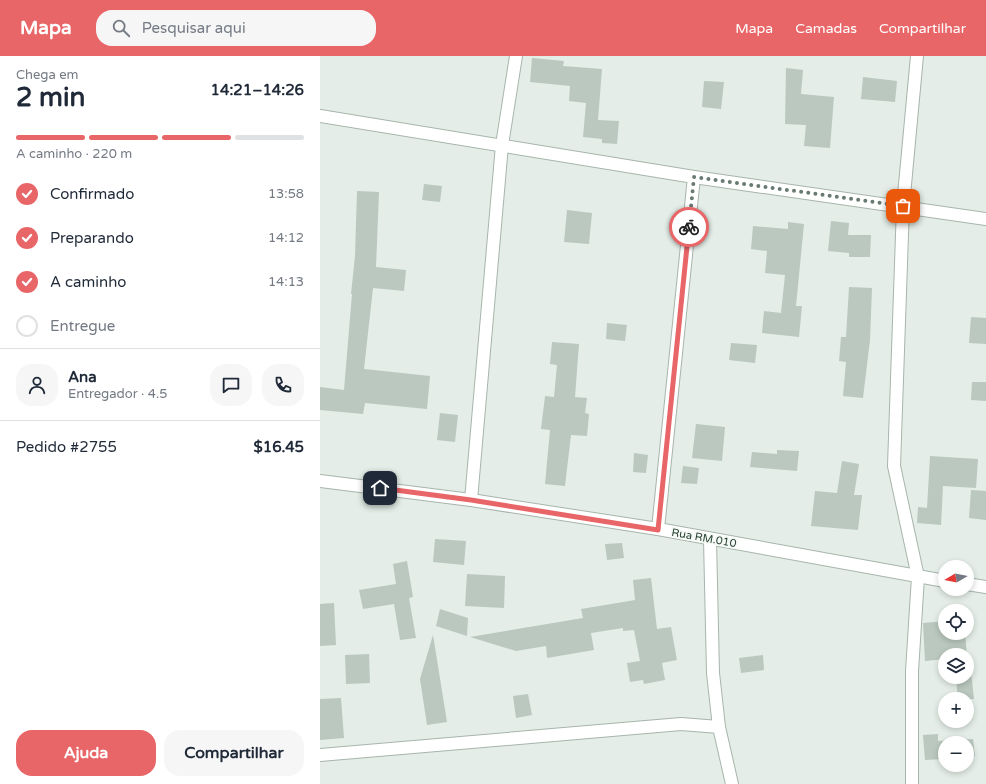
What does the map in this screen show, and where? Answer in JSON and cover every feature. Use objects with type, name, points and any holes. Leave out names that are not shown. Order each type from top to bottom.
[{"type":"street","points":[[471,500],[502,146],[516,56]]},
{"type":"street","points":[[912,784],[912,671],[918,577],[894,466],[903,206],[917,56]]},
{"type":"street","points":[[320,116],[694,177],[986,219]]},
{"type":"street","points":[[658,530],[694,177]]},
{"type":"street","name":"Rua RM.010","points":[[320,481],[471,500],[658,530],[938,580]]},
{"type":"street","points":[[710,539],[713,673],[719,727],[732,784]]},
{"type":"street","points":[[974,585],[986,587]]},
{"type":"street","points":[[320,755],[681,724],[719,727]]},
{"type":"building","points":[[532,58],[564,61],[563,66],[602,69],[598,120],[619,121],[617,144],[602,143],[602,139],[583,137],[586,103],[569,101],[570,86],[530,82]]},
{"type":"building","points":[[786,68],[803,70],[801,94],[834,97],[830,148],[804,146],[806,125],[785,124]]},
{"type":"building","points":[[863,77],[897,81],[895,102],[861,99]]},
{"type":"building","points":[[704,81],[724,82],[721,109],[702,107]]},
{"type":"building","points":[[424,184],[442,186],[440,202],[422,200]]},
{"type":"building","points":[[357,191],[379,192],[376,267],[406,270],[404,291],[373,288],[364,369],[430,376],[427,409],[365,403],[363,414],[320,410],[320,387],[344,390],[355,256]]},
{"type":"building","points":[[567,210],[592,213],[589,244],[564,242]]},
{"type":"building","points":[[831,221],[849,223],[848,235],[871,235],[870,257],[849,257],[849,253],[828,251]]},
{"type":"building","points":[[788,222],[804,224],[796,306],[802,306],[799,337],[762,333],[764,311],[781,313],[785,275],[765,273],[767,251],[751,249],[753,226],[788,229]]},
{"type":"building","points":[[849,287],[872,288],[870,340],[863,398],[843,396],[846,362],[839,361],[841,337],[846,337]]},
{"type":"building","points":[[971,317],[986,318],[986,344],[969,343]]},
{"type":"building","points":[[607,323],[627,325],[625,341],[606,339]]},
{"type":"building","points":[[552,342],[579,344],[575,397],[587,398],[585,413],[589,414],[587,436],[571,435],[565,486],[545,484],[550,430],[541,429],[545,396],[554,397],[557,365],[550,364]]},
{"type":"building","points":[[731,343],[757,345],[755,363],[729,360]]},
{"type":"building","points":[[972,382],[986,382],[986,401],[971,400]]},
{"type":"building","points":[[440,413],[458,415],[455,442],[437,440]]},
{"type":"building","points":[[696,424],[725,427],[722,461],[692,458]]},
{"type":"building","points":[[777,450],[799,451],[797,471],[750,467],[752,452],[777,454]]},
{"type":"building","points":[[634,453],[648,455],[646,473],[633,472]]},
{"type":"building","points":[[930,456],[978,459],[976,488],[943,486],[941,525],[917,523],[918,507],[927,508]]},
{"type":"building","points":[[842,461],[859,464],[854,495],[862,495],[858,530],[811,526],[815,491],[837,493]]},
{"type":"building","points":[[683,466],[699,468],[697,484],[681,483]]},
{"type":"building","points":[[971,490],[986,491],[986,520],[969,518]]},
{"type":"building","points":[[435,539],[466,541],[464,565],[433,562]]},
{"type":"building","points":[[622,543],[624,558],[607,560],[605,544]]},
{"type":"building","points":[[407,561],[413,597],[409,598],[416,638],[400,640],[394,604],[363,609],[359,590],[396,584],[393,564]]},
{"type":"building","points":[[467,574],[505,576],[504,608],[465,606]]},
{"type":"building","points":[[651,578],[657,629],[671,627],[677,660],[662,663],[665,680],[644,684],[643,680],[630,682],[627,663],[640,661],[634,630],[623,631],[623,628],[591,633],[594,650],[547,658],[546,646],[516,651],[470,637],[583,618],[581,609],[635,600],[633,580]]},
{"type":"building","points":[[334,603],[336,645],[320,646],[320,604]]},
{"type":"building","points":[[440,609],[468,618],[467,636],[436,626]]},
{"type":"building","points":[[938,622],[938,640],[966,640],[966,648],[938,648],[938,660],[925,661],[923,623]]},
{"type":"building","points":[[433,635],[447,722],[427,725],[420,679]]},
{"type":"building","points":[[369,654],[370,683],[346,684],[345,655]]},
{"type":"building","points":[[763,655],[764,670],[741,673],[739,658]]},
{"type":"building","points":[[957,684],[972,684],[973,692],[957,692]]},
{"type":"building","points":[[528,694],[532,715],[516,718],[513,696]]},
{"type":"building","points":[[341,698],[344,738],[320,740],[320,699]]},
{"type":"building","points":[[938,734],[938,759],[925,760],[923,735]]},
{"type":"way so far","points":[[689,227],[694,177],[903,206]]},
{"type":"route","points":[[380,488],[471,500],[658,530],[689,227]]}]
